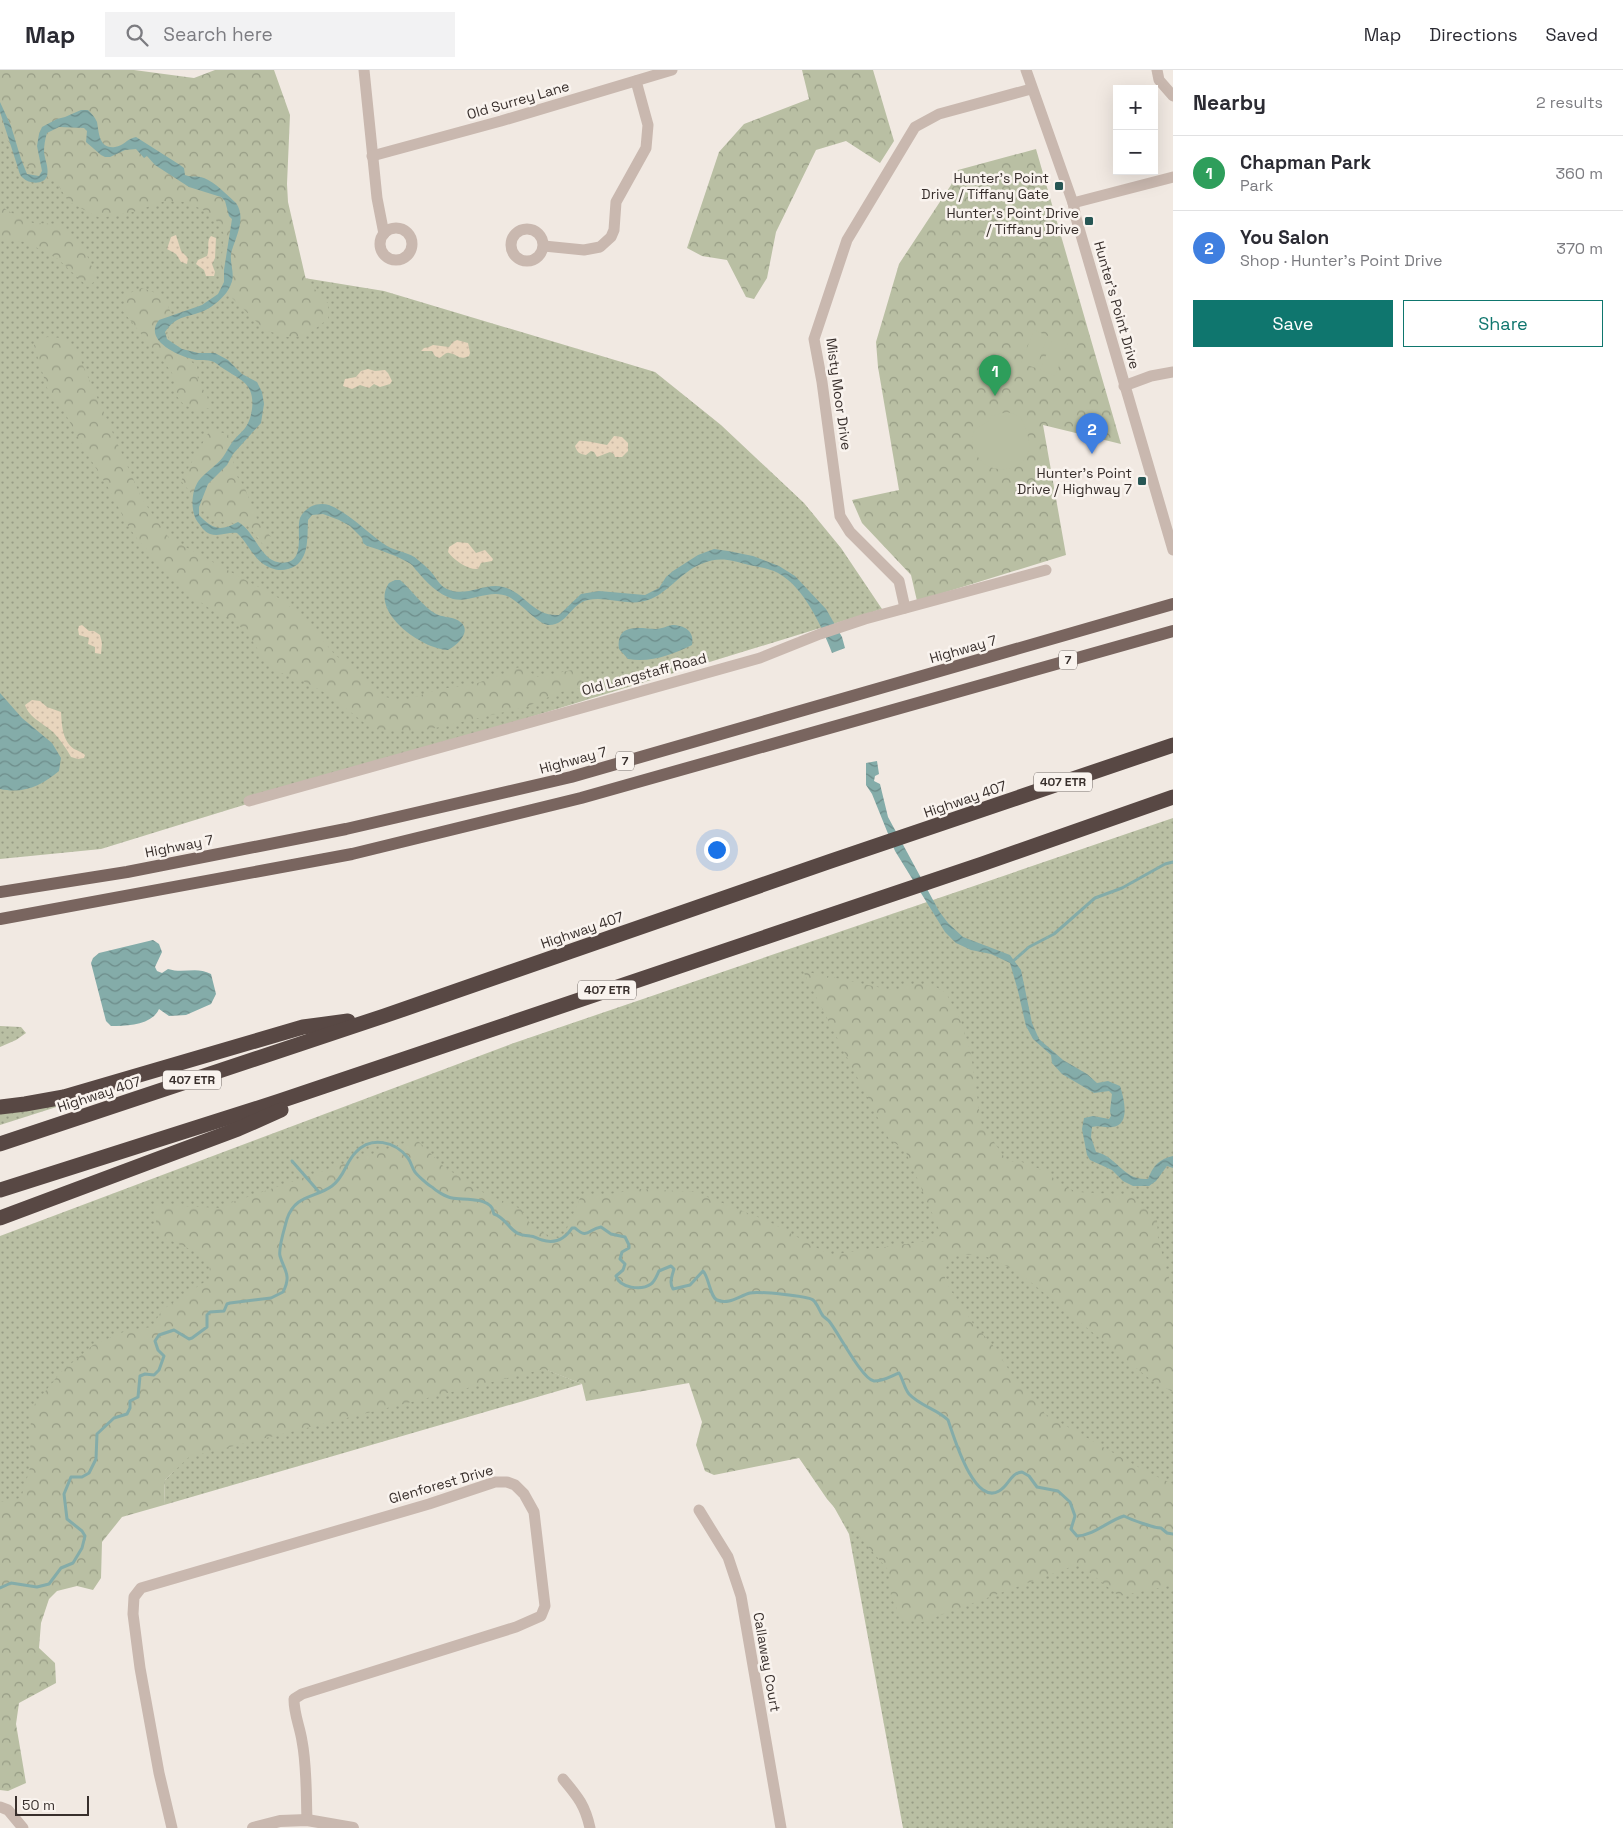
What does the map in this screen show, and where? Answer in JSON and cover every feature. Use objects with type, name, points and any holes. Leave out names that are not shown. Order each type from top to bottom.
[{"type":"highway","name":"Highway 407","points":[[0,1144],[384,1016],[1173,744]]},
{"type":"highway","name":"407 ETR","points":[[0,1190],[356,1076],[982,864],[1173,797]]},
{"type":"highway","points":[[0,1106],[26,1104],[64,1096],[303,1027],[384,1016]]},
{"type":"highway","points":[[0,1218],[238,1129],[356,1076]]},
{"type":"main road","name":"Highway 7","points":[[0,892],[127,872],[346,829],[571,777],[1173,604]]},
{"type":"main road","name":"7","points":[[0,919],[352,854],[581,798],[1173,631]]},
{"type":"street","points":[[364,70],[372,156],[380,219],[384,234]]},
{"type":"street","name":"Old Surrey Lane","points":[[372,156],[502,121],[672,70]]},
{"type":"street","name":"Hunter's Point Drive","points":[[1026,70],[1073,203],[1124,386],[1173,550]]},
{"type":"street","points":[[1157,70],[1159,80],[1173,96]]},
{"type":"street","points":[[544,246],[584,250],[600,247],[611,237],[614,230],[616,202],[646,148],[648,125],[636,81]]},
{"type":"street","name":"Misty Moor Drive","points":[[905,608],[899,581],[850,532],[840,516],[822,382],[814,339],[847,240],[915,127],[939,114],[1032,89]]},
{"type":"street","points":[[1073,203],[1173,176]]},
{"type":"street","points":[[1124,386],[1151,376],[1173,372]]},
{"type":"street","name":"Old Langstaff Road","points":[[249,800],[760,658],[820,634],[865,619],[1046,570]]},
{"type":"street","name":"Glenforest Drive","points":[[172,1828],[159,1773],[140,1668],[133,1614],[134,1597],[141,1588],[429,1504],[495,1482],[507,1482],[515,1485],[524,1494],[534,1512],[546,1606],[541,1616],[516,1627],[302,1694],[294,1699],[294,1710],[302,1741],[305,1764],[307,1820]]},
{"type":"street","name":"Callaway Court","points":[[699,1510],[728,1556],[741,1596],[781,1828]]},
{"type":"street","points":[[563,1779],[576,1794],[587,1812],[590,1828]]},
{"type":"street","points":[[0,1807],[8,1810],[23,1828]]},
{"type":"street","points":[[253,1828],[280,1821],[307,1820],[353,1828]]},
{"type":"green space","points":[[0,70],[188,166],[292,276],[384,291],[655,372],[721,425],[804,503],[841,548],[882,609],[101,849],[0,859]]},
{"type":"green space","points":[[0,70],[134,70],[194,78],[215,70],[274,70],[290,115],[288,202],[306,280],[328,303],[328,319],[307,335],[287,337],[265,330],[219,285],[224,234],[213,215],[187,202],[165,201],[133,212],[100,218],[69,202],[56,182],[31,170],[4,136],[0,125]]},
{"type":"green space","points":[[802,70],[873,70],[894,141],[880,163],[846,141],[816,150],[776,232],[767,278],[754,299],[746,297],[727,260],[702,256],[687,248],[719,152],[744,124],[809,99]]},
{"type":"green space","points":[[1036,149],[1121,444],[1043,425],[1066,555],[917,601],[911,575],[862,523],[852,500],[899,490],[878,367],[876,342],[899,264],[951,185],[958,170]]},
{"type":"green space","points":[[0,205],[33,223],[58,224],[83,246],[97,279],[88,287],[58,259],[26,242],[0,239]]},
{"type":"green space","points":[[142,288],[164,296],[171,313],[166,325],[170,346],[197,366],[198,381],[207,396],[210,408],[197,410],[184,405],[176,395],[176,382],[171,371],[122,310],[127,294]]},
{"type":"green space","points":[[1034,330],[1048,336],[1036,368],[1021,363]]},
{"type":"green space","points":[[47,337],[62,338],[77,352],[142,499],[169,538],[284,601],[314,630],[336,656],[354,667],[381,696],[403,701],[439,689],[472,685],[506,673],[511,669],[521,667],[538,677],[572,670],[581,673],[582,688],[560,692],[526,707],[431,729],[410,731],[372,729],[329,695],[305,682],[276,671],[261,655],[249,635],[232,619],[213,611],[192,596],[138,540],[128,526],[60,404],[48,391],[34,345]]},
{"type":"green space","points":[[1053,338],[1068,343],[1055,376],[1040,370]]},
{"type":"green space","points":[[1007,412],[1020,416],[1027,434],[1029,449],[1024,460],[1018,465],[1011,468],[996,469],[983,463],[978,457],[973,446],[973,434],[991,416]]},
{"type":"green space","points":[[210,430],[228,434],[236,475],[244,486],[257,519],[271,537],[265,547],[247,525],[219,521],[202,506],[181,481]]},
{"type":"green space","points":[[1173,818],[1173,1828],[903,1828],[849,1534],[722,1305],[545,1369],[582,1384],[164,1505],[165,1480],[174,1471],[0,1519],[0,1236],[511,1044]]},
{"type":"green space","points":[[803,971],[896,991],[907,984],[931,984],[946,993],[961,1021],[971,1054],[981,1123],[1007,1161],[1022,1162],[1050,1173],[1058,1185],[1078,1192],[1132,1195],[1157,1220],[1158,1238],[1173,1295],[1173,1392],[1151,1380],[1017,1271],[983,1255],[954,1255],[945,1269],[945,1281],[974,1325],[992,1344],[1011,1373],[1045,1414],[1147,1472],[1173,1484],[1173,1585],[1119,1596],[1079,1564],[922,1622],[902,1619],[891,1597],[889,1571],[827,1499],[799,1458],[714,1475],[705,1471],[696,1445],[702,1422],[689,1383],[586,1401],[582,1384],[544,1369],[189,1457],[165,1480],[164,1505],[122,1517],[102,1542],[101,1578],[93,1590],[77,1586],[57,1591],[49,1599],[41,1623],[39,1648],[55,1663],[56,1683],[19,1703],[16,1724],[26,1783],[8,1791],[0,1790],[0,1502],[21,1498],[30,1468],[31,1409],[60,1373],[93,1345],[128,1330],[152,1327],[162,1310],[209,1279],[210,1265],[192,1250],[156,1234],[156,1205],[222,1208],[230,1203],[416,1139],[443,1166],[484,1193],[521,1209],[535,1231],[558,1238],[564,1235],[581,1196],[598,1196],[640,1189],[695,1192],[768,1221],[830,1255],[927,1241],[941,1234],[905,1150],[889,1139]]},
{"type":"green space","points":[[0,1026],[21,1027],[26,1033],[0,1047]]},
{"type":"green space","points":[[69,1103],[0,1125],[0,1114]]},
{"type":"sand","points":[[176,235],[181,251],[188,258],[187,264],[181,262],[176,254],[167,249],[171,237]]},
{"type":"sand","points":[[211,236],[216,238],[215,258],[212,264],[215,272],[214,276],[206,276],[204,270],[196,264],[198,260],[207,256]]},
{"type":"sand","points":[[457,340],[468,343],[469,356],[461,358],[448,353],[439,358],[432,351],[421,351],[433,345],[449,347]]},
{"type":"sand","points":[[368,369],[375,371],[385,370],[392,381],[390,384],[380,387],[374,384],[369,388],[360,385],[352,389],[343,386],[345,379],[356,377],[361,371]]},
{"type":"sand","points":[[614,436],[622,437],[628,443],[628,451],[622,457],[615,457],[610,452],[597,457],[591,451],[584,455],[575,446],[579,441],[607,445]]},
{"type":"sand","points":[[457,542],[468,543],[476,553],[485,550],[493,559],[492,561],[481,563],[478,569],[466,566],[457,561],[448,552],[449,547]]},
{"type":"sand","points":[[82,625],[89,631],[94,631],[100,635],[102,643],[101,654],[95,653],[95,647],[88,644],[89,638],[79,635],[78,629]]},
{"type":"sand","points":[[32,700],[40,701],[47,707],[61,712],[63,732],[67,741],[74,749],[85,755],[84,758],[71,757],[54,733],[30,714],[25,705]]},
{"type":"water","points":[[0,102],[11,126],[27,174],[39,176],[42,171],[37,146],[42,127],[81,110],[88,110],[96,120],[99,135],[106,145],[115,147],[136,137],[184,168],[185,175],[201,177],[212,182],[236,203],[239,208],[238,232],[231,254],[233,276],[229,288],[223,297],[210,308],[177,320],[165,332],[167,339],[182,349],[198,353],[215,353],[228,360],[242,374],[257,382],[262,392],[264,404],[261,423],[233,454],[227,465],[208,484],[199,507],[199,515],[212,526],[221,528],[238,522],[250,533],[265,555],[271,560],[288,562],[293,559],[298,549],[299,523],[302,515],[314,505],[329,505],[345,513],[387,546],[415,557],[447,589],[461,592],[489,586],[503,587],[511,590],[542,612],[550,615],[559,615],[581,594],[599,591],[645,595],[659,588],[666,577],[673,571],[698,555],[714,549],[728,551],[753,556],[779,566],[795,576],[826,609],[842,637],[845,648],[832,653],[811,609],[787,579],[771,570],[731,560],[719,559],[701,564],[687,572],[655,597],[641,602],[596,599],[582,602],[560,622],[548,625],[539,621],[514,600],[502,595],[495,594],[460,600],[448,597],[433,588],[410,564],[367,546],[350,526],[323,514],[312,515],[308,520],[304,556],[295,566],[284,570],[274,569],[262,563],[237,533],[213,535],[208,533],[201,527],[193,511],[193,493],[201,478],[221,460],[231,444],[247,426],[252,409],[251,394],[246,384],[214,362],[194,360],[164,346],[155,334],[155,327],[159,320],[202,305],[218,294],[224,282],[224,270],[232,219],[229,216],[225,201],[221,197],[189,187],[155,165],[147,156],[144,158],[136,149],[125,150],[110,157],[101,155],[86,142],[87,131],[84,128],[59,127],[47,133],[44,152],[47,176],[43,181],[36,183],[26,180],[19,172],[0,112]]},
{"type":"water","points":[[400,580],[426,607],[436,614],[461,622],[465,631],[461,640],[448,650],[437,648],[413,636],[401,627],[392,617],[386,606],[385,594],[389,583]]},
{"type":"water","points":[[672,625],[681,626],[688,630],[692,636],[692,645],[669,655],[644,660],[628,659],[619,649],[621,635],[625,631],[636,628],[658,629]]},
{"type":"water","points":[[0,693],[22,718],[52,743],[61,758],[59,771],[46,781],[32,788],[17,790],[0,789]]},
{"type":"water","points":[[877,761],[879,774],[875,776],[874,781],[880,784],[888,817],[939,911],[948,923],[963,937],[1010,955],[1021,970],[1032,1023],[1039,1039],[1063,1060],[1087,1074],[1097,1083],[1108,1081],[1120,1086],[1125,1111],[1124,1117],[1118,1125],[1092,1127],[1091,1137],[1096,1152],[1103,1154],[1126,1172],[1139,1179],[1148,1179],[1157,1164],[1173,1156],[1173,1168],[1167,1166],[1156,1181],[1149,1186],[1133,1186],[1123,1181],[1112,1170],[1090,1160],[1087,1155],[1082,1129],[1084,1118],[1093,1116],[1109,1119],[1111,1116],[1112,1094],[1109,1091],[1094,1093],[1062,1074],[1052,1063],[1051,1055],[1033,1039],[1026,1026],[1010,963],[991,954],[971,950],[956,943],[945,932],[895,851],[872,794],[866,785],[866,763]]},
{"type":"water","points":[[153,940],[159,944],[162,952],[155,967],[157,971],[162,973],[168,969],[206,972],[211,974],[216,994],[211,1004],[186,1015],[169,1016],[159,1009],[151,1018],[139,1024],[111,1026],[106,1021],[91,963],[93,958],[99,953]]},
{"type":"waterway","points":[[1012,962],[1029,947],[1054,934],[1095,898],[1122,888],[1165,864],[1173,862]]},
{"type":"waterway","points":[[0,1588],[11,1583],[37,1587],[49,1584],[61,1568],[73,1563],[82,1548],[85,1536],[82,1531],[67,1519],[64,1494],[71,1477],[82,1477],[89,1473],[96,1459],[97,1434],[114,1418],[127,1414],[130,1408],[130,1401],[138,1397],[140,1376],[145,1374],[154,1375],[159,1370],[164,1356],[158,1350],[155,1341],[159,1335],[174,1330],[189,1339],[192,1338],[207,1327],[207,1315],[210,1312],[224,1311],[227,1304],[230,1303],[271,1298],[283,1292],[287,1277],[280,1256],[280,1248],[287,1219],[291,1211],[301,1201],[332,1186],[340,1178],[356,1152],[362,1147],[376,1142],[390,1144],[403,1152],[416,1173],[441,1194],[452,1198],[489,1204],[494,1214],[520,1235],[555,1241],[563,1238],[572,1228],[588,1233],[601,1227],[611,1234],[625,1237],[629,1248],[622,1252],[620,1259],[625,1264],[623,1270],[616,1276],[626,1286],[637,1288],[647,1286],[654,1281],[659,1271],[671,1266],[674,1269],[671,1282],[673,1289],[690,1285],[703,1271],[713,1295],[717,1300],[721,1301],[730,1301],[750,1293],[772,1293],[809,1298],[816,1303],[823,1316],[829,1321],[857,1364],[869,1378],[878,1381],[899,1373],[906,1389],[913,1398],[948,1420],[966,1467],[973,1480],[981,1489],[990,1493],[999,1491],[1012,1477],[1022,1472],[1029,1476],[1037,1487],[1058,1491],[1070,1502],[1075,1516],[1071,1529],[1077,1536],[1095,1531],[1124,1516],[1173,1534]]},
{"type":"waterway","points":[[292,1161],[319,1192]]},
{"type":"place","name":"Hunter's Point Drive / Tiffany Gate","points":[[1059,186]]},
{"type":"place","name":"Hunter's Point Drive / Tiffany Drive","points":[[1089,221]]},
{"type":"place","name":"Chapman Park","points":[[995,396]]},
{"type":"place","name":"You Salon","points":[[1092,454]]},
{"type":"place","name":"Hunter's Point Drive / Highway 7","points":[[1142,481]]}]
